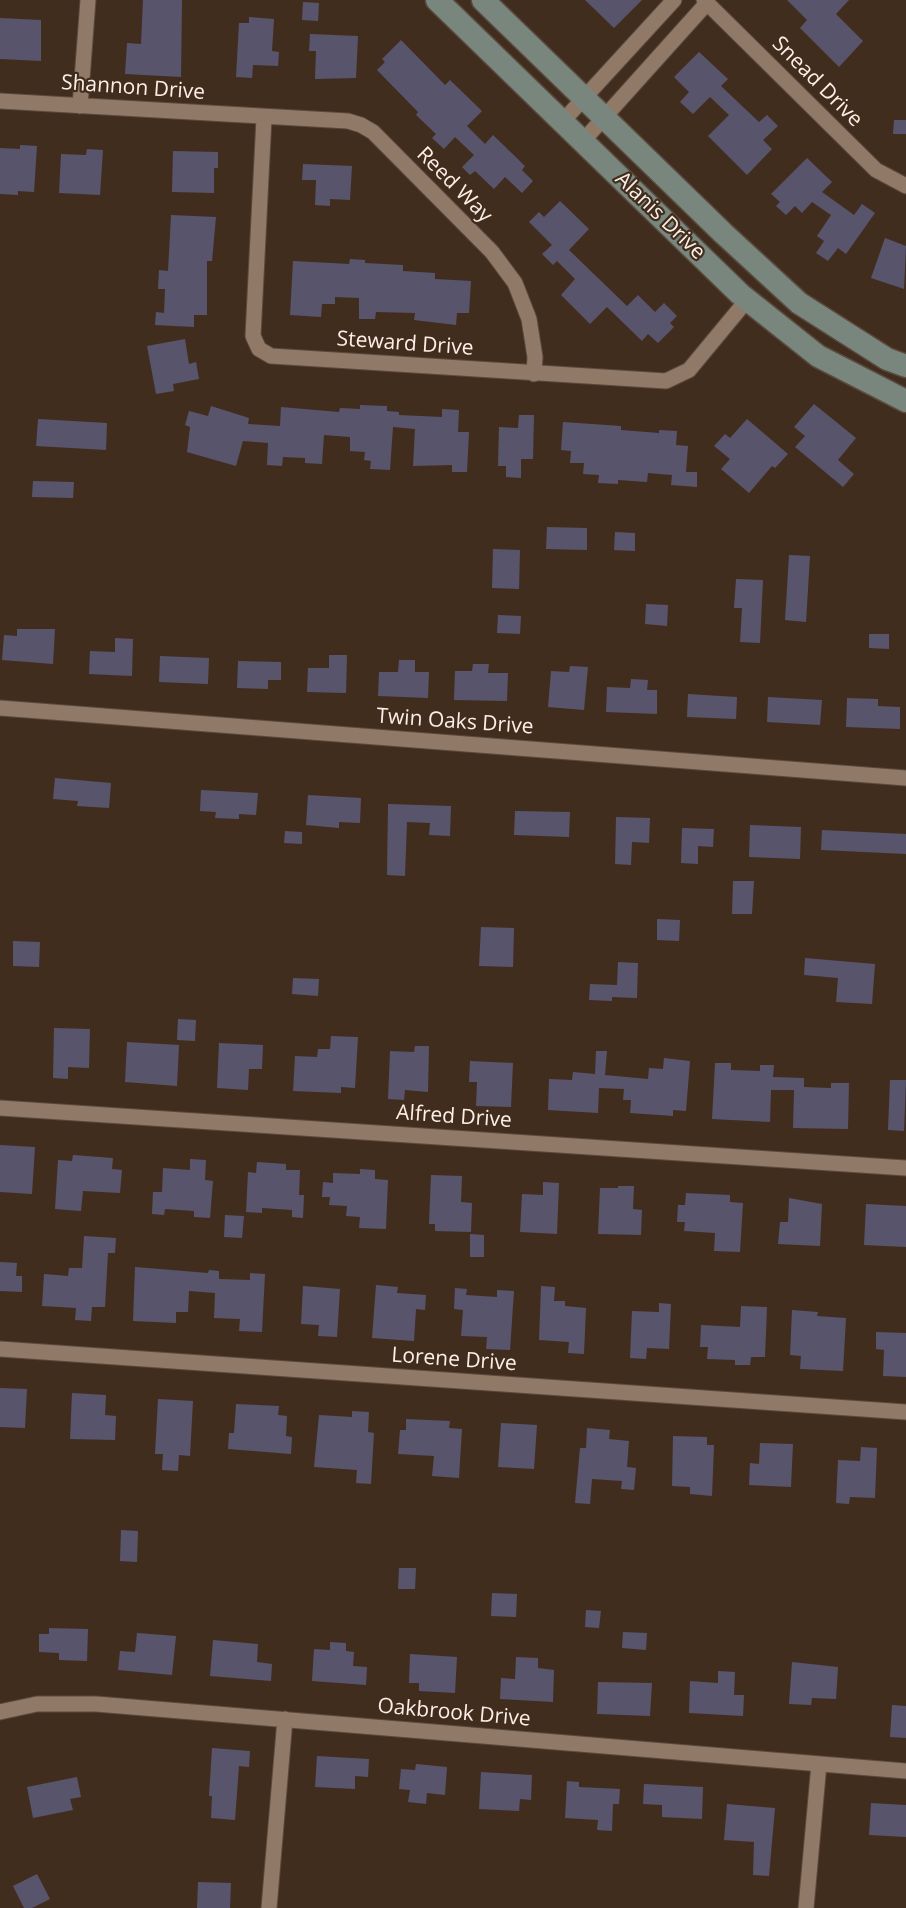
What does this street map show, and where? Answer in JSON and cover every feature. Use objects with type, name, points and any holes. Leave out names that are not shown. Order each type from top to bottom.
[{"type":"main road","name":"Alanis Drive","points":[[437,0],[747,300],[818,356],[906,401]]},
{"type":"main road","name":"Alanis Drive","points":[[483,0],[798,303],[887,358],[906,366]]},
{"type":"street","points":[[80,106],[88,0]]},
{"type":"street","points":[[563,121],[674,0]]},
{"type":"street","points":[[583,141],[706,2]]},
{"type":"street","name":"Snead Drive","points":[[706,2],[876,170],[906,186]]},
{"type":"street","name":"Shannon Drive","points":[[0,101],[264,118]]},
{"type":"street","name":"Steward Drive","points":[[264,118],[253,328],[255,343],[265,354],[279,357],[666,381],[689,370],[747,300]]},
{"type":"street","name":"Reed Way","points":[[264,118],[348,121],[373,132],[492,252],[515,283],[529,319],[535,357],[534,374]]},
{"type":"street","name":"Twin Oaks Drive","points":[[0,708],[906,778]]},
{"type":"street","name":"Alfred Drive","points":[[0,1108],[906,1168]]},
{"type":"street","name":"Lorene Drive","points":[[0,1349],[906,1412]]},
{"type":"street","name":"Oakbrook Drive","points":[[0,1712],[57,1702],[906,1771]]},
{"type":"street","points":[[269,1908],[285,1719]]},
{"type":"street","points":[[806,1908],[819,1764]]},
{"type":"building","points":[[143,0],[182,0],[181,77],[125,74],[127,43],[141,44]]},
{"type":"building","points":[[585,0],[642,0],[614,28]]},
{"type":"building","points":[[787,0],[849,0],[836,14],[863,41],[839,67],[800,28],[807,20]]},
{"type":"building","points":[[303,2],[319,3],[318,21],[302,20]]},
{"type":"building","points":[[249,17],[274,19],[272,51],[279,52],[278,66],[253,65],[252,78],[236,77],[239,23],[249,23]]},
{"type":"building","points":[[0,18],[41,20],[41,61],[0,59]]},
{"type":"building","points":[[310,34],[358,36],[356,78],[315,79],[316,51],[309,51]]},
{"type":"building","points":[[401,40],[445,85],[450,80],[482,111],[467,126],[485,144],[493,135],[525,166],[522,170],[533,181],[522,193],[505,177],[494,189],[475,171],[470,175],[462,167],[474,155],[455,137],[444,149],[432,138],[436,134],[416,115],[418,112],[377,70],[385,62],[382,59]]},
{"type":"building","points":[[699,52],[728,79],[721,86],[759,122],[767,115],[778,126],[763,140],[772,149],[747,175],[708,136],[729,115],[710,97],[693,114],[680,102],[689,92],[674,77]]},
{"type":"building","points":[[894,120],[906,120],[906,134],[893,134]]},
{"type":"building","points":[[20,145],[37,146],[34,192],[18,191],[18,195],[0,194],[0,148],[20,149]]},
{"type":"building","points":[[87,149],[103,150],[100,195],[59,193],[61,154],[86,155]]},
{"type":"building","points":[[173,151],[218,152],[218,168],[214,168],[214,193],[172,192]]},
{"type":"building","points":[[807,158],[832,182],[822,192],[854,215],[862,204],[875,213],[846,254],[838,248],[828,261],[816,253],[824,241],[817,236],[831,215],[812,202],[802,213],[795,206],[786,215],[776,206],[780,202],[771,194]]},
{"type":"building","points":[[303,164],[352,166],[350,200],[330,199],[330,206],[315,205],[316,180],[302,180]]},
{"type":"building","points":[[560,201],[589,229],[569,250],[627,306],[638,295],[655,312],[664,303],[677,316],[670,323],[674,327],[658,343],[648,334],[642,341],[607,307],[590,324],[561,295],[575,279],[557,261],[553,265],[542,254],[552,245],[529,222],[539,212],[544,217]]},
{"type":"building","points":[[171,215],[216,217],[212,261],[207,261],[207,315],[194,315],[194,327],[155,325],[156,312],[164,313],[165,289],[158,289],[159,270],[168,271]]},
{"type":"building","points":[[885,238],[906,246],[904,289],[871,278]]},
{"type":"building","points":[[350,259],[365,260],[365,263],[403,265],[403,271],[435,273],[435,279],[471,281],[469,313],[457,313],[456,325],[414,320],[415,313],[376,312],[375,319],[359,319],[359,298],[335,297],[335,304],[322,304],[321,317],[290,315],[293,261],[349,264]]},
{"type":"building","points":[[185,339],[189,364],[196,362],[199,379],[173,384],[174,391],[156,394],[147,346]]},
{"type":"building","points":[[814,404],[856,438],[838,460],[854,474],[843,487],[795,447],[805,436],[794,427]]},
{"type":"building","points":[[360,405],[387,406],[387,411],[399,412],[399,415],[442,417],[442,409],[459,410],[458,432],[469,432],[467,472],[452,472],[452,465],[413,466],[415,429],[393,427],[390,470],[370,469],[371,461],[364,460],[365,452],[350,451],[350,437],[324,435],[322,464],[305,463],[305,458],[283,457],[282,466],[267,465],[268,443],[243,441],[236,466],[187,452],[190,427],[185,425],[189,411],[208,416],[211,406],[249,418],[248,424],[280,426],[281,407],[339,412],[340,408],[360,409]]},
{"type":"building","points":[[519,415],[534,415],[533,459],[521,459],[521,478],[506,477],[506,466],[498,466],[499,427],[518,428]]},
{"type":"building","points":[[38,419],[107,423],[106,450],[36,446]]},
{"type":"building","points":[[747,419],[788,454],[775,468],[772,466],[749,493],[721,469],[730,459],[714,446],[725,434],[730,438]]},
{"type":"building","points":[[563,422],[621,426],[621,430],[659,433],[659,430],[677,431],[676,445],[688,446],[686,472],[697,472],[697,487],[671,485],[672,475],[648,473],[647,482],[618,480],[618,484],[598,483],[599,475],[583,474],[584,463],[570,463],[571,451],[561,450]]},
{"type":"building","points":[[33,481],[74,482],[73,498],[32,497]]},
{"type":"building","points":[[547,527],[587,528],[587,550],[546,549]]},
{"type":"building","points":[[615,532],[635,533],[635,551],[614,550]]},
{"type":"building","points":[[493,549],[520,550],[519,589],[492,588]]},
{"type":"building","points":[[789,555],[810,556],[806,622],[785,620]]},
{"type":"building","points":[[736,579],[763,580],[760,643],[740,642],[742,608],[734,608]]},
{"type":"building","points":[[646,604],[668,605],[667,626],[645,624]]},
{"type":"building","points":[[498,615],[521,616],[520,634],[497,633]]},
{"type":"building","points":[[17,629],[55,629],[53,664],[2,660],[4,635],[17,636]]},
{"type":"building","points":[[869,634],[889,634],[889,649],[869,648]]},
{"type":"building","points":[[115,638],[133,639],[132,676],[89,674],[90,651],[115,652]]},
{"type":"building","points":[[329,655],[347,655],[346,693],[307,692],[308,668],[329,668]]},
{"type":"building","points":[[160,656],[209,658],[208,684],[159,682]]},
{"type":"building","points":[[399,660],[415,660],[415,672],[429,672],[428,698],[378,696],[379,672],[398,672]]},
{"type":"building","points":[[238,661],[281,662],[281,680],[268,680],[268,689],[237,688]]},
{"type":"building","points":[[473,664],[489,664],[488,673],[508,673],[507,701],[454,700],[455,671],[472,671]]},
{"type":"building","points":[[570,666],[588,667],[584,710],[548,707],[551,671],[569,672]]},
{"type":"building","points":[[631,679],[648,680],[647,690],[657,690],[657,714],[606,712],[607,687],[630,688]]},
{"type":"building","points":[[688,694],[737,697],[736,719],[687,717]]},
{"type":"building","points":[[768,697],[822,700],[820,725],[767,722]]},
{"type":"building","points":[[847,698],[878,699],[878,706],[900,707],[900,729],[846,727]]},
{"type":"building","points":[[55,778],[111,783],[109,808],[77,806],[78,801],[53,799]]},
{"type":"building","points":[[201,790],[258,793],[256,815],[239,814],[239,819],[215,818],[216,812],[200,811]]},
{"type":"building","points":[[308,795],[361,798],[360,823],[339,822],[339,828],[306,825]]},
{"type":"building","points":[[388,804],[451,806],[450,836],[429,835],[430,823],[407,822],[405,876],[387,875]]},
{"type":"building","points":[[515,811],[570,812],[569,837],[514,835]]},
{"type":"building","points":[[616,817],[650,818],[649,843],[632,842],[631,865],[615,864]]},
{"type":"building","points":[[750,825],[801,827],[800,859],[749,857]]},
{"type":"building","points":[[682,828],[714,829],[713,847],[698,846],[698,864],[681,863]]},
{"type":"building","points":[[822,830],[906,834],[906,854],[821,850]]},
{"type":"building","points":[[285,831],[302,832],[302,844],[284,843]]},
{"type":"building","points":[[733,881],[754,881],[752,914],[732,914]]},
{"type":"building","points":[[657,919],[680,920],[679,941],[657,940]]},
{"type":"building","points":[[481,927],[514,928],[513,967],[479,966]]},
{"type":"building","points":[[13,941],[40,942],[39,967],[13,966]]},
{"type":"building","points":[[805,958],[875,964],[872,1004],[836,1002],[838,978],[804,975]]},
{"type":"building","points":[[618,962],[638,963],[637,998],[612,997],[612,1001],[589,1000],[590,984],[617,985]]},
{"type":"building","points":[[293,978],[319,979],[318,996],[292,994]]},
{"type":"building","points":[[178,1019],[196,1020],[195,1041],[177,1040]]},
{"type":"building","points":[[54,1028],[90,1029],[89,1068],[68,1067],[68,1079],[53,1078]]},
{"type":"building","points":[[331,1036],[358,1037],[355,1088],[341,1087],[341,1093],[293,1091],[295,1056],[317,1057],[318,1049],[330,1049]]},
{"type":"building","points":[[127,1042],[179,1045],[177,1086],[125,1082]]},
{"type":"building","points":[[219,1043],[263,1045],[262,1069],[249,1069],[248,1090],[217,1088]]},
{"type":"building","points":[[415,1046],[429,1046],[428,1092],[405,1090],[404,1100],[388,1099],[390,1051],[414,1052]]},
{"type":"building","points":[[596,1051],[607,1051],[605,1075],[648,1079],[649,1068],[663,1069],[664,1058],[690,1061],[686,1111],[673,1110],[673,1116],[630,1113],[631,1100],[623,1100],[624,1089],[599,1088],[598,1113],[548,1110],[549,1079],[572,1080],[573,1072],[595,1074]]},
{"type":"building","points":[[470,1061],[513,1063],[511,1107],[476,1106],[477,1082],[469,1082]]},
{"type":"building","points":[[715,1063],[731,1063],[731,1070],[760,1071],[760,1065],[774,1065],[773,1077],[804,1078],[804,1087],[831,1088],[831,1083],[849,1083],[848,1129],[793,1128],[794,1090],[771,1090],[770,1122],[712,1119]]},
{"type":"building","points":[[890,1080],[906,1080],[904,1131],[888,1130]]},
{"type":"building","points":[[0,1145],[35,1147],[32,1194],[0,1192]]},
{"type":"building","points":[[73,1155],[113,1158],[112,1169],[122,1170],[120,1193],[83,1191],[81,1211],[55,1209],[58,1160],[72,1161]]},
{"type":"building","points":[[190,1159],[206,1160],[205,1180],[213,1181],[210,1218],[194,1217],[194,1211],[165,1209],[164,1215],[152,1214],[153,1192],[162,1192],[163,1168],[190,1170]]},
{"type":"building","points":[[257,1162],[286,1164],[286,1170],[300,1170],[299,1195],[304,1195],[303,1218],[292,1217],[292,1210],[262,1208],[262,1213],[246,1212],[248,1172],[256,1173]]},
{"type":"building","points":[[360,1169],[375,1170],[375,1179],[388,1180],[386,1229],[359,1228],[360,1217],[346,1216],[347,1206],[329,1205],[330,1197],[322,1197],[323,1182],[333,1183],[333,1173],[360,1174]]},
{"type":"building","points":[[431,1175],[462,1176],[461,1202],[472,1203],[471,1232],[435,1231],[435,1224],[429,1224]]},
{"type":"building","points":[[543,1182],[559,1183],[557,1234],[520,1232],[522,1194],[543,1195]]},
{"type":"building","points":[[618,1186],[634,1186],[633,1209],[642,1210],[641,1235],[598,1234],[600,1188],[618,1188]]},
{"type":"building","points":[[686,1193],[730,1195],[730,1202],[743,1203],[740,1252],[714,1251],[715,1233],[684,1231],[685,1222],[677,1222],[678,1205],[685,1205]]},
{"type":"building","points":[[789,1198],[822,1204],[820,1246],[778,1244],[780,1222],[788,1222]]},
{"type":"building","points":[[866,1204],[906,1206],[906,1247],[864,1245]]},
{"type":"building","points":[[225,1215],[244,1216],[242,1238],[224,1237]]},
{"type":"building","points":[[470,1234],[484,1235],[484,1257],[470,1257]]},
{"type":"building","points":[[84,1236],[116,1238],[115,1253],[108,1253],[105,1307],[92,1307],[91,1321],[75,1320],[76,1308],[42,1306],[44,1274],[68,1276],[69,1268],[82,1268]]},
{"type":"building","points":[[0,1262],[17,1263],[16,1276],[22,1276],[22,1292],[0,1291]]},
{"type":"building","points":[[135,1267],[208,1273],[209,1270],[219,1271],[219,1279],[250,1280],[250,1273],[265,1274],[262,1332],[239,1331],[240,1319],[214,1318],[215,1293],[189,1291],[188,1312],[176,1312],[176,1323],[133,1321]]},
{"type":"building","points":[[376,1285],[398,1287],[397,1293],[426,1295],[425,1310],[416,1309],[414,1341],[372,1338]]},
{"type":"building","points":[[303,1286],[340,1289],[337,1337],[318,1336],[319,1325],[301,1324]]},
{"type":"building","points":[[541,1286],[555,1287],[554,1301],[565,1301],[565,1306],[586,1308],[584,1354],[568,1353],[569,1342],[539,1340]]},
{"type":"building","points":[[455,1288],[467,1289],[466,1295],[497,1297],[497,1290],[514,1291],[510,1350],[486,1349],[487,1337],[461,1336],[463,1310],[454,1309]]},
{"type":"building","points":[[659,1303],[671,1304],[669,1349],[647,1348],[646,1359],[630,1358],[632,1311],[659,1312]]},
{"type":"building","points":[[741,1306],[767,1307],[765,1357],[751,1357],[750,1365],[735,1365],[735,1360],[707,1359],[708,1347],[700,1347],[701,1325],[740,1327]]},
{"type":"building","points":[[792,1310],[818,1312],[817,1316],[846,1318],[843,1371],[800,1369],[801,1356],[790,1355]]},
{"type":"building","points":[[876,1332],[906,1333],[906,1377],[883,1376],[884,1350],[876,1349]]},
{"type":"building","points":[[0,1388],[27,1389],[25,1428],[0,1427]]},
{"type":"building","points":[[72,1393],[106,1395],[105,1415],[116,1416],[115,1440],[70,1439]]},
{"type":"building","points":[[158,1399],[193,1401],[190,1456],[179,1455],[178,1471],[162,1470],[163,1454],[155,1454]]},
{"type":"building","points":[[236,1404],[279,1406],[278,1415],[287,1416],[286,1436],[292,1437],[291,1454],[228,1449],[229,1433],[234,1433]]},
{"type":"building","points":[[352,1411],[369,1412],[368,1432],[374,1433],[371,1484],[356,1483],[357,1470],[314,1467],[319,1415],[352,1417]]},
{"type":"building","points":[[406,1419],[450,1421],[449,1428],[462,1429],[459,1478],[432,1476],[434,1456],[398,1454],[400,1430],[406,1430]]},
{"type":"building","points":[[501,1423],[537,1425],[534,1469],[498,1467]]},
{"type":"building","points":[[587,1428],[610,1430],[609,1439],[629,1441],[627,1467],[636,1468],[634,1490],[621,1489],[622,1481],[592,1479],[590,1504],[575,1503],[580,1448],[586,1448]]},
{"type":"building","points":[[673,1436],[707,1437],[707,1445],[714,1445],[712,1496],[690,1494],[690,1487],[672,1486]]},
{"type":"building","points":[[760,1443],[793,1444],[791,1487],[749,1485],[750,1463],[759,1464]]},
{"type":"building","points":[[861,1447],[877,1448],[875,1498],[850,1497],[849,1504],[836,1503],[838,1460],[860,1461]]},
{"type":"building","points":[[121,1530],[138,1531],[137,1562],[120,1561]]},
{"type":"building","points":[[399,1568],[416,1568],[415,1589],[398,1589]]},
{"type":"building","points":[[492,1593],[517,1594],[516,1617],[491,1616]]},
{"type":"building","points":[[586,1610],[601,1611],[599,1628],[585,1627]]},
{"type":"building","points":[[49,1628],[88,1629],[87,1661],[59,1660],[59,1653],[39,1652],[39,1634],[49,1634]]},
{"type":"building","points":[[623,1632],[647,1633],[646,1650],[622,1648]]},
{"type":"building","points":[[137,1633],[176,1636],[172,1675],[118,1670],[120,1651],[135,1652]]},
{"type":"building","points":[[213,1640],[258,1644],[257,1662],[272,1664],[271,1681],[210,1676]]},
{"type":"building","points":[[330,1642],[346,1643],[346,1651],[354,1652],[353,1666],[367,1667],[366,1685],[312,1681],[314,1649],[330,1650]]},
{"type":"building","points":[[410,1654],[457,1657],[455,1693],[419,1691],[419,1683],[409,1683]]},
{"type":"building","points":[[516,1657],[538,1658],[538,1668],[554,1670],[553,1702],[500,1699],[501,1678],[515,1679]]},
{"type":"building","points":[[792,1662],[838,1667],[836,1699],[812,1698],[811,1705],[789,1704]]},
{"type":"building","points":[[718,1671],[735,1672],[734,1695],[744,1695],[743,1716],[689,1713],[690,1681],[718,1683]]},
{"type":"building","points":[[598,1682],[652,1683],[650,1716],[597,1714]]},
{"type":"building","points":[[892,1705],[906,1706],[906,1738],[890,1737]]},
{"type":"building","points":[[212,1748],[250,1751],[249,1767],[239,1766],[235,1820],[211,1818],[212,1796],[209,1796]]},
{"type":"building","points":[[317,1756],[369,1759],[368,1777],[355,1776],[355,1789],[315,1787]]},
{"type":"building","points":[[416,1764],[447,1767],[445,1795],[427,1793],[426,1804],[408,1802],[410,1790],[399,1789],[401,1769],[415,1770]]},
{"type":"building","points":[[481,1772],[532,1775],[531,1800],[520,1799],[519,1811],[479,1809]]},
{"type":"building","points":[[77,1777],[81,1797],[70,1799],[73,1810],[33,1818],[27,1787]]},
{"type":"building","points":[[567,1781],[579,1782],[579,1787],[620,1789],[619,1804],[613,1804],[612,1831],[597,1830],[598,1820],[565,1818]]},
{"type":"building","points":[[644,1784],[703,1787],[702,1819],[662,1817],[662,1805],[643,1804]]},
{"type":"building","points":[[871,1803],[906,1805],[906,1837],[869,1835]]},
{"type":"building","points":[[727,1804],[775,1808],[769,1876],[753,1875],[754,1842],[724,1840]]},
{"type":"building","points":[[37,1874],[50,1899],[32,1908],[24,1908],[13,1886]]},
{"type":"building","points":[[198,1882],[231,1883],[230,1908],[197,1908]]}]
